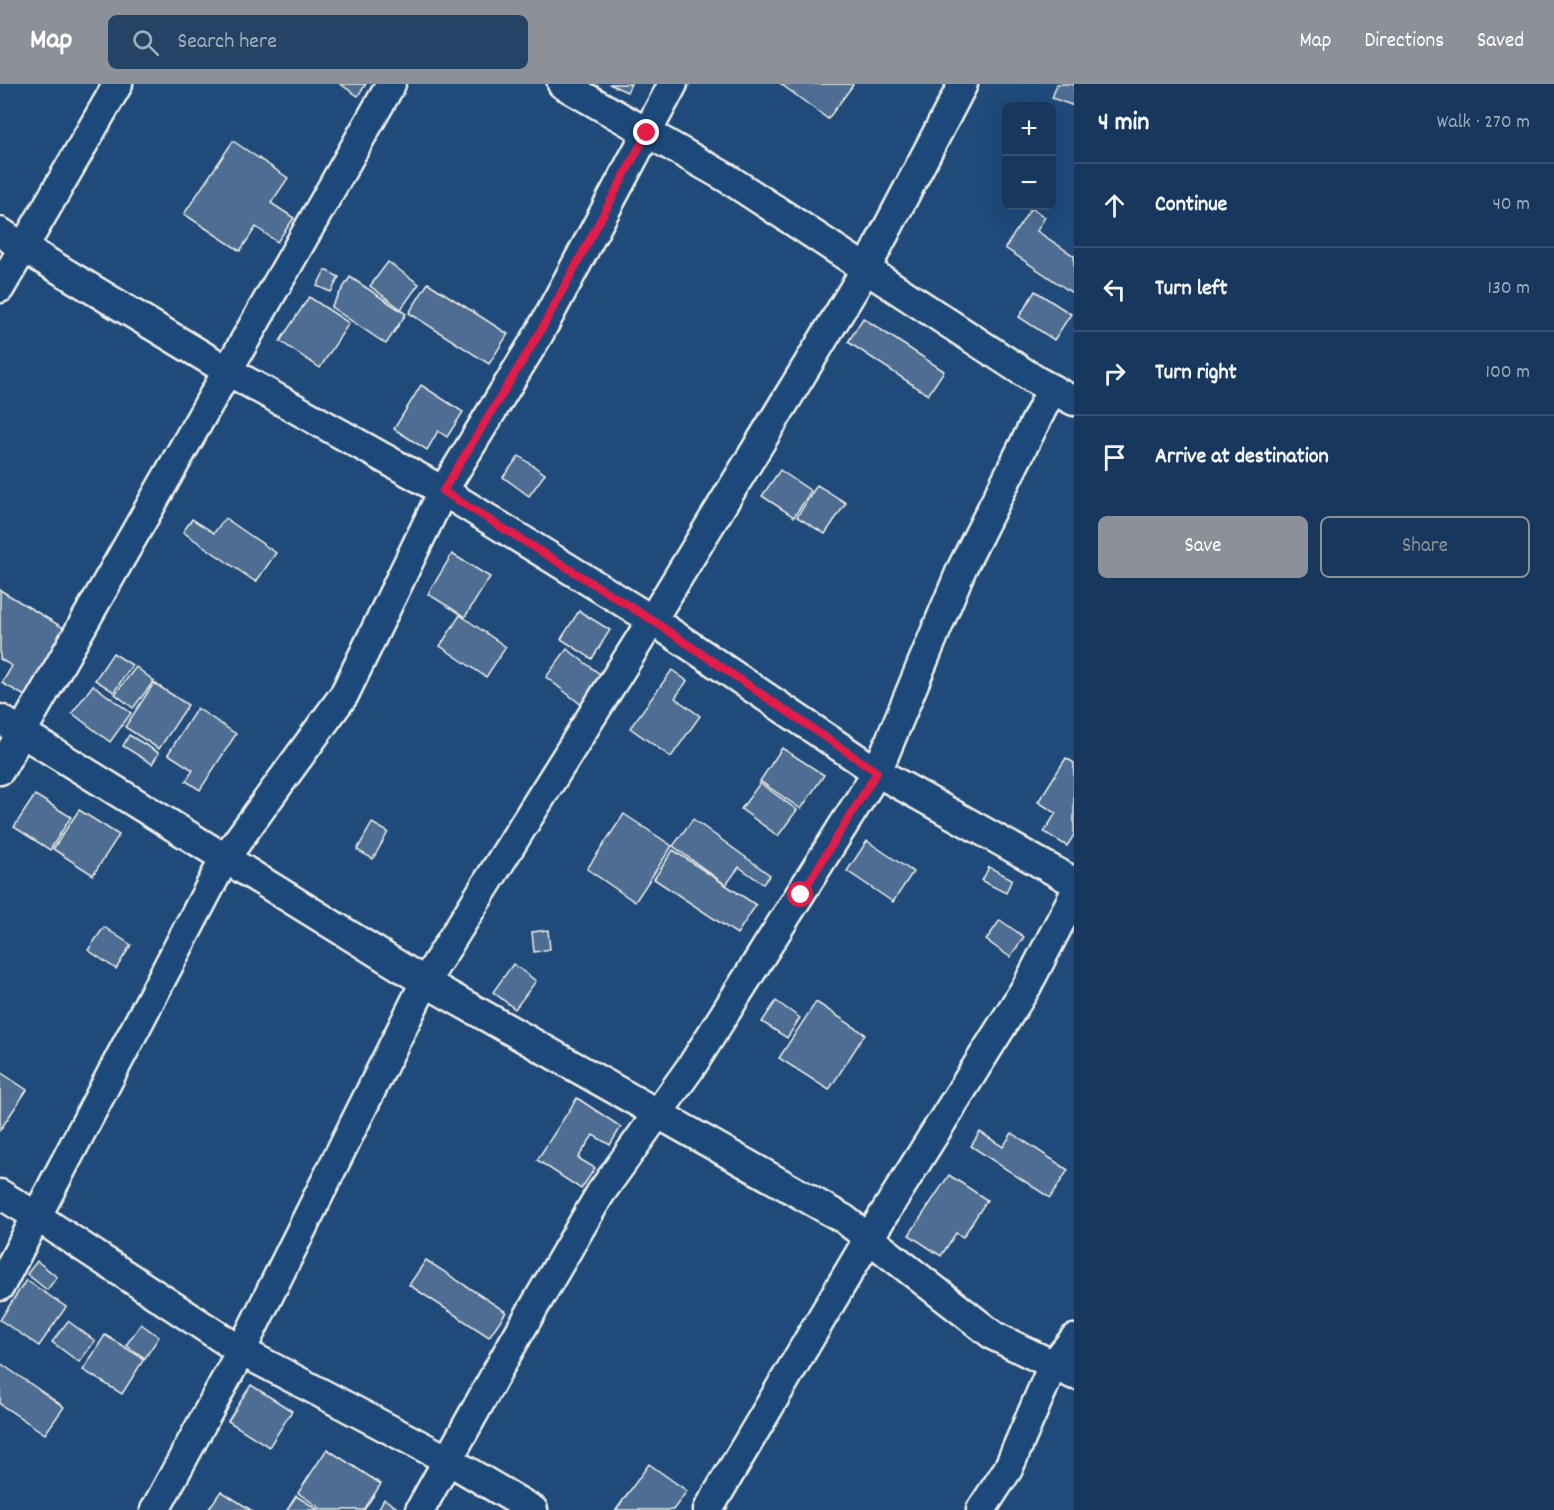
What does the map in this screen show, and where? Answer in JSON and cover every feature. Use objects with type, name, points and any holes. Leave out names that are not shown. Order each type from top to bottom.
[{"type":"street","points":[[0,288],[118,84]]},
{"type":"street","points":[[0,770],[11,726],[228,371],[392,84]]},
{"type":"street","points":[[420,1510],[509,1350],[600,1194],[693,1064],[877,772],[962,568],[1063,395],[1037,381],[727,178],[562,84]]},
{"type":"street","points":[[0,1286],[225,858],[344,694],[443,491],[539,334],[673,84]]},
{"type":"street","points":[[154,1510],[241,1351],[425,981],[652,620],[866,269],[963,84]]},
{"type":"street","points":[[0,232],[228,371],[443,491],[652,620],[877,772],[1074,882]]},
{"type":"street","points":[[11,726],[425,981],[844,1219],[994,1336],[1064,1370]]},
{"type":"street","points":[[708,1510],[869,1238],[1027,986],[1074,895]]},
{"type":"street","points":[[0,1194],[241,1351],[448,1460],[533,1510]]},
{"type":"street","points":[[981,1510],[1008,1469],[1064,1370],[1074,1339]]},
{"type":"building","points":[[340,84],[366,84],[358,96]]},
{"type":"building","points":[[609,84],[631,84],[627,92]]},
{"type":"building","points":[[781,84],[852,84],[853,85],[828,119]]},
{"type":"building","points":[[1057,84],[1074,84],[1074,106],[1052,98]]},
{"type":"building","points":[[233,141],[288,178],[271,203],[294,218],[277,242],[256,227],[240,251],[184,214]]},
{"type":"building","points":[[1030,210],[1034,210],[1045,217],[1037,231],[1074,256],[1074,294],[1005,248]]},
{"type":"building","points":[[388,262],[419,284],[401,309],[370,286]]},
{"type":"building","points":[[325,270],[339,277],[331,292],[317,286]]},
{"type":"building","points":[[350,277],[406,314],[386,344],[331,307]]},
{"type":"building","points":[[428,283],[508,334],[489,364],[409,313]]},
{"type":"building","points":[[1035,291],[1071,314],[1054,340],[1019,317]]},
{"type":"building","points":[[309,297],[349,323],[320,368],[280,341]]},
{"type":"building","points":[[863,318],[944,371],[928,395],[848,342]]},
{"type":"building","points":[[421,385],[463,412],[447,437],[438,431],[427,450],[394,429]]},
{"type":"building","points":[[519,456],[545,474],[529,496],[503,477]]},
{"type":"building","points":[[780,470],[811,491],[794,517],[762,496]]},
{"type":"building","points":[[817,485],[846,503],[825,534],[797,517]]},
{"type":"building","points":[[225,518],[276,553],[256,582],[183,532],[192,519],[214,533]]},
{"type":"building","points":[[452,554],[490,577],[465,617],[428,594]]},
{"type":"building","points":[[0,590],[72,633],[32,700],[2,683],[12,666],[0,659]]},
{"type":"building","points":[[579,611],[610,630],[592,659],[561,639]]},
{"type":"building","points":[[460,615],[506,647],[486,677],[440,646]]},
{"type":"building","points":[[567,649],[605,678],[583,706],[546,677]]},
{"type":"building","points":[[113,653],[132,665],[114,692],[95,680]]},
{"type":"building","points":[[136,667],[154,681],[133,708],[115,694]]},
{"type":"building","points":[[672,670],[687,681],[675,698],[700,716],[671,757],[630,728]]},
{"type":"building","points":[[154,683],[188,705],[159,749],[125,727]]},
{"type":"building","points":[[93,685],[131,713],[110,742],[72,713]]},
{"type":"building","points":[[197,708],[236,734],[200,790],[186,781],[193,770],[168,754]]},
{"type":"building","points":[[129,735],[159,753],[152,764],[123,746]]},
{"type":"building","points":[[782,748],[824,775],[801,809],[760,781]]},
{"type":"building","points":[[1066,758],[1074,763],[1074,835],[1067,846],[1044,832],[1056,813],[1038,802]]},
{"type":"building","points":[[760,783],[797,810],[778,836],[741,809]]},
{"type":"building","points":[[35,795],[71,817],[50,850],[14,827]]},
{"type":"building","points":[[79,810],[119,835],[93,875],[53,849]]},
{"type":"building","points":[[624,814],[672,846],[635,902],[587,869]]},
{"type":"building","points":[[693,819],[770,875],[763,884],[739,867],[726,885],[673,846]]},
{"type":"building","points":[[372,823],[388,832],[373,859],[357,850]]},
{"type":"building","points":[[867,841],[913,872],[893,902],[847,871]]},
{"type":"building","points":[[673,850],[756,905],[737,934],[654,879]]},
{"type":"building","points":[[989,867],[1012,879],[1006,893],[982,881]]},
{"type":"building","points":[[1000,920],[1024,937],[1010,957],[986,940]]},
{"type":"building","points":[[104,927],[131,945],[116,969],[88,950]]},
{"type":"building","points":[[548,930],[550,949],[534,952],[532,932]]},
{"type":"building","points":[[513,964],[536,981],[515,1009],[493,992]]},
{"type":"building","points":[[776,1001],[800,1018],[787,1038],[762,1022]]},
{"type":"building","points":[[816,1002],[865,1034],[829,1090],[779,1058]]},
{"type":"building","points":[[0,1072],[27,1090],[0,1130]]},
{"type":"building","points":[[577,1098],[621,1127],[610,1145],[593,1135],[578,1158],[595,1168],[581,1189],[537,1160]]},
{"type":"building","points":[[980,1132],[1003,1147],[1012,1133],[1068,1170],[1050,1198],[971,1146]]},
{"type":"building","points":[[949,1175],[987,1200],[963,1237],[956,1233],[941,1256],[909,1235]]},
{"type":"building","points":[[426,1260],[506,1312],[489,1337],[409,1285]]},
{"type":"building","points":[[37,1261],[57,1277],[47,1290],[27,1274]]},
{"type":"building","points":[[26,1280],[66,1307],[39,1346],[0,1320]]},
{"type":"building","points":[[68,1321],[95,1341],[79,1362],[52,1342]]},
{"type":"building","points":[[141,1324],[159,1337],[145,1358],[126,1345]]},
{"type":"building","points":[[105,1335],[144,1359],[122,1394],[83,1370]]},
{"type":"building","points":[[0,1363],[64,1407],[45,1434],[0,1404]]},
{"type":"building","points":[[251,1385],[292,1411],[269,1447],[228,1421]]},
{"type":"building","points":[[327,1449],[381,1484],[364,1510],[323,1510],[298,1493]]},
{"type":"building","points":[[649,1464],[687,1491],[673,1510],[616,1510]]},
{"type":"building","points":[[221,1491],[251,1510],[208,1510]]},
{"type":"building","points":[[296,1496],[319,1510],[287,1510]]},
{"type":"building","points":[[384,1499],[396,1507],[394,1510],[378,1510]]},
{"type":"route","points":[[647,133],[539,334],[443,491],[652,620],[877,772],[801,895]]}]
